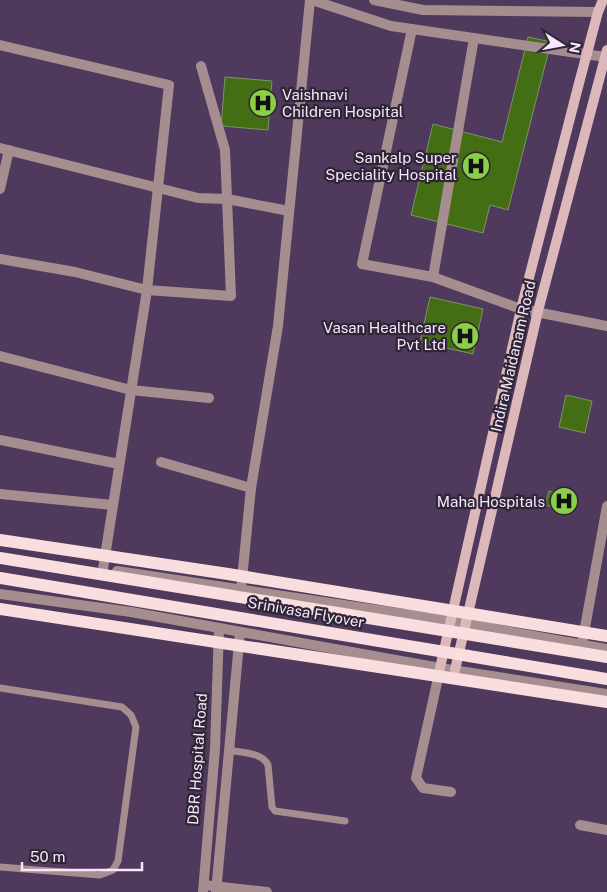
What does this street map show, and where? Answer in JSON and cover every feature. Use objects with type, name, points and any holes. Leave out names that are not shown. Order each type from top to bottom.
[{"type":"main road","points":[[440,668],[521,309],[598,12],[604,0]]},
{"type":"main road","name":"Indira Maidanam Road","points":[[456,670],[538,311],[606,54]]},
{"type":"main road","points":[[0,540],[266,580],[607,636]]},
{"type":"main road","name":"Srinivasa Flyover","points":[[0,558],[607,657]]},
{"type":"main road","name":"Srinivasa Flyover","points":[[0,578],[607,679]]},
{"type":"main road","points":[[0,609],[607,702]]},
{"type":"street","points":[[241,589],[251,488],[278,326],[311,0],[391,26],[606,54]]},
{"type":"street","points":[[374,0],[423,10],[598,12]]},
{"type":"street","points":[[412,29],[362,264],[433,277],[521,309],[607,326]]},
{"type":"street","points":[[433,277],[474,38]]},
{"type":"street","points":[[0,45],[168,86],[147,290],[103,569]]},
{"type":"street","points":[[0,259],[75,272],[147,290],[231,296],[226,150],[201,66]]},
{"type":"street","points":[[0,189],[4,149],[198,198],[227,199],[289,211]]},
{"type":"street","points":[[0,356],[131,390],[209,398]]},
{"type":"street","points":[[0,440],[119,464]]},
{"type":"street","points":[[161,462],[251,488]]},
{"type":"street","points":[[0,494],[113,505]]},
{"type":"street","points":[[582,644],[607,506]]},
{"type":"street","points":[[0,552],[466,623],[607,649]]},
{"type":"street","points":[[0,594],[219,628],[440,668],[607,694]]},
{"type":"street","name":"DBR Hospital Road","points":[[203,889],[215,749],[219,628]]},
{"type":"street","name":"DBR Hospital Road","points":[[217,889],[240,632]]},
{"type":"street","points":[[440,668],[416,778],[423,788],[451,792]]},
{"type":"street","points":[[580,825],[607,830]]},
{"type":"street","points":[[203,889],[267,892]]},
{"type":"lane","points":[[0,688],[122,707],[130,715],[136,727],[118,861],[113,870],[100,875],[0,867]]},
{"type":"lane","points":[[229,750],[266,759],[272,807],[275,811],[345,821]]},
{"type":"building","points":[[528,37],[551,42],[508,210],[490,205],[483,233],[411,215],[433,124],[502,142]]},
{"type":"building","points":[[225,77],[272,81],[268,130],[221,126]]},
{"type":"building","points":[[430,297],[483,309],[473,354],[420,342]]},
{"type":"building","points":[[566,395],[592,401],[585,433],[559,427]]},
{"type":"building","points":[[549,491],[572,497],[569,511],[545,505]]},
{"type":"place","name":"Vaishnavi Children Hospital","points":[[263,103]]},
{"type":"place","name":"Sankalp Super Speciality Hospital","points":[[476,166]]},
{"type":"place","name":"Vasan Healthcare Pvt Ltd","points":[[465,336]]},
{"type":"place","name":"Maha Hospitals","points":[[564,501]]}]
